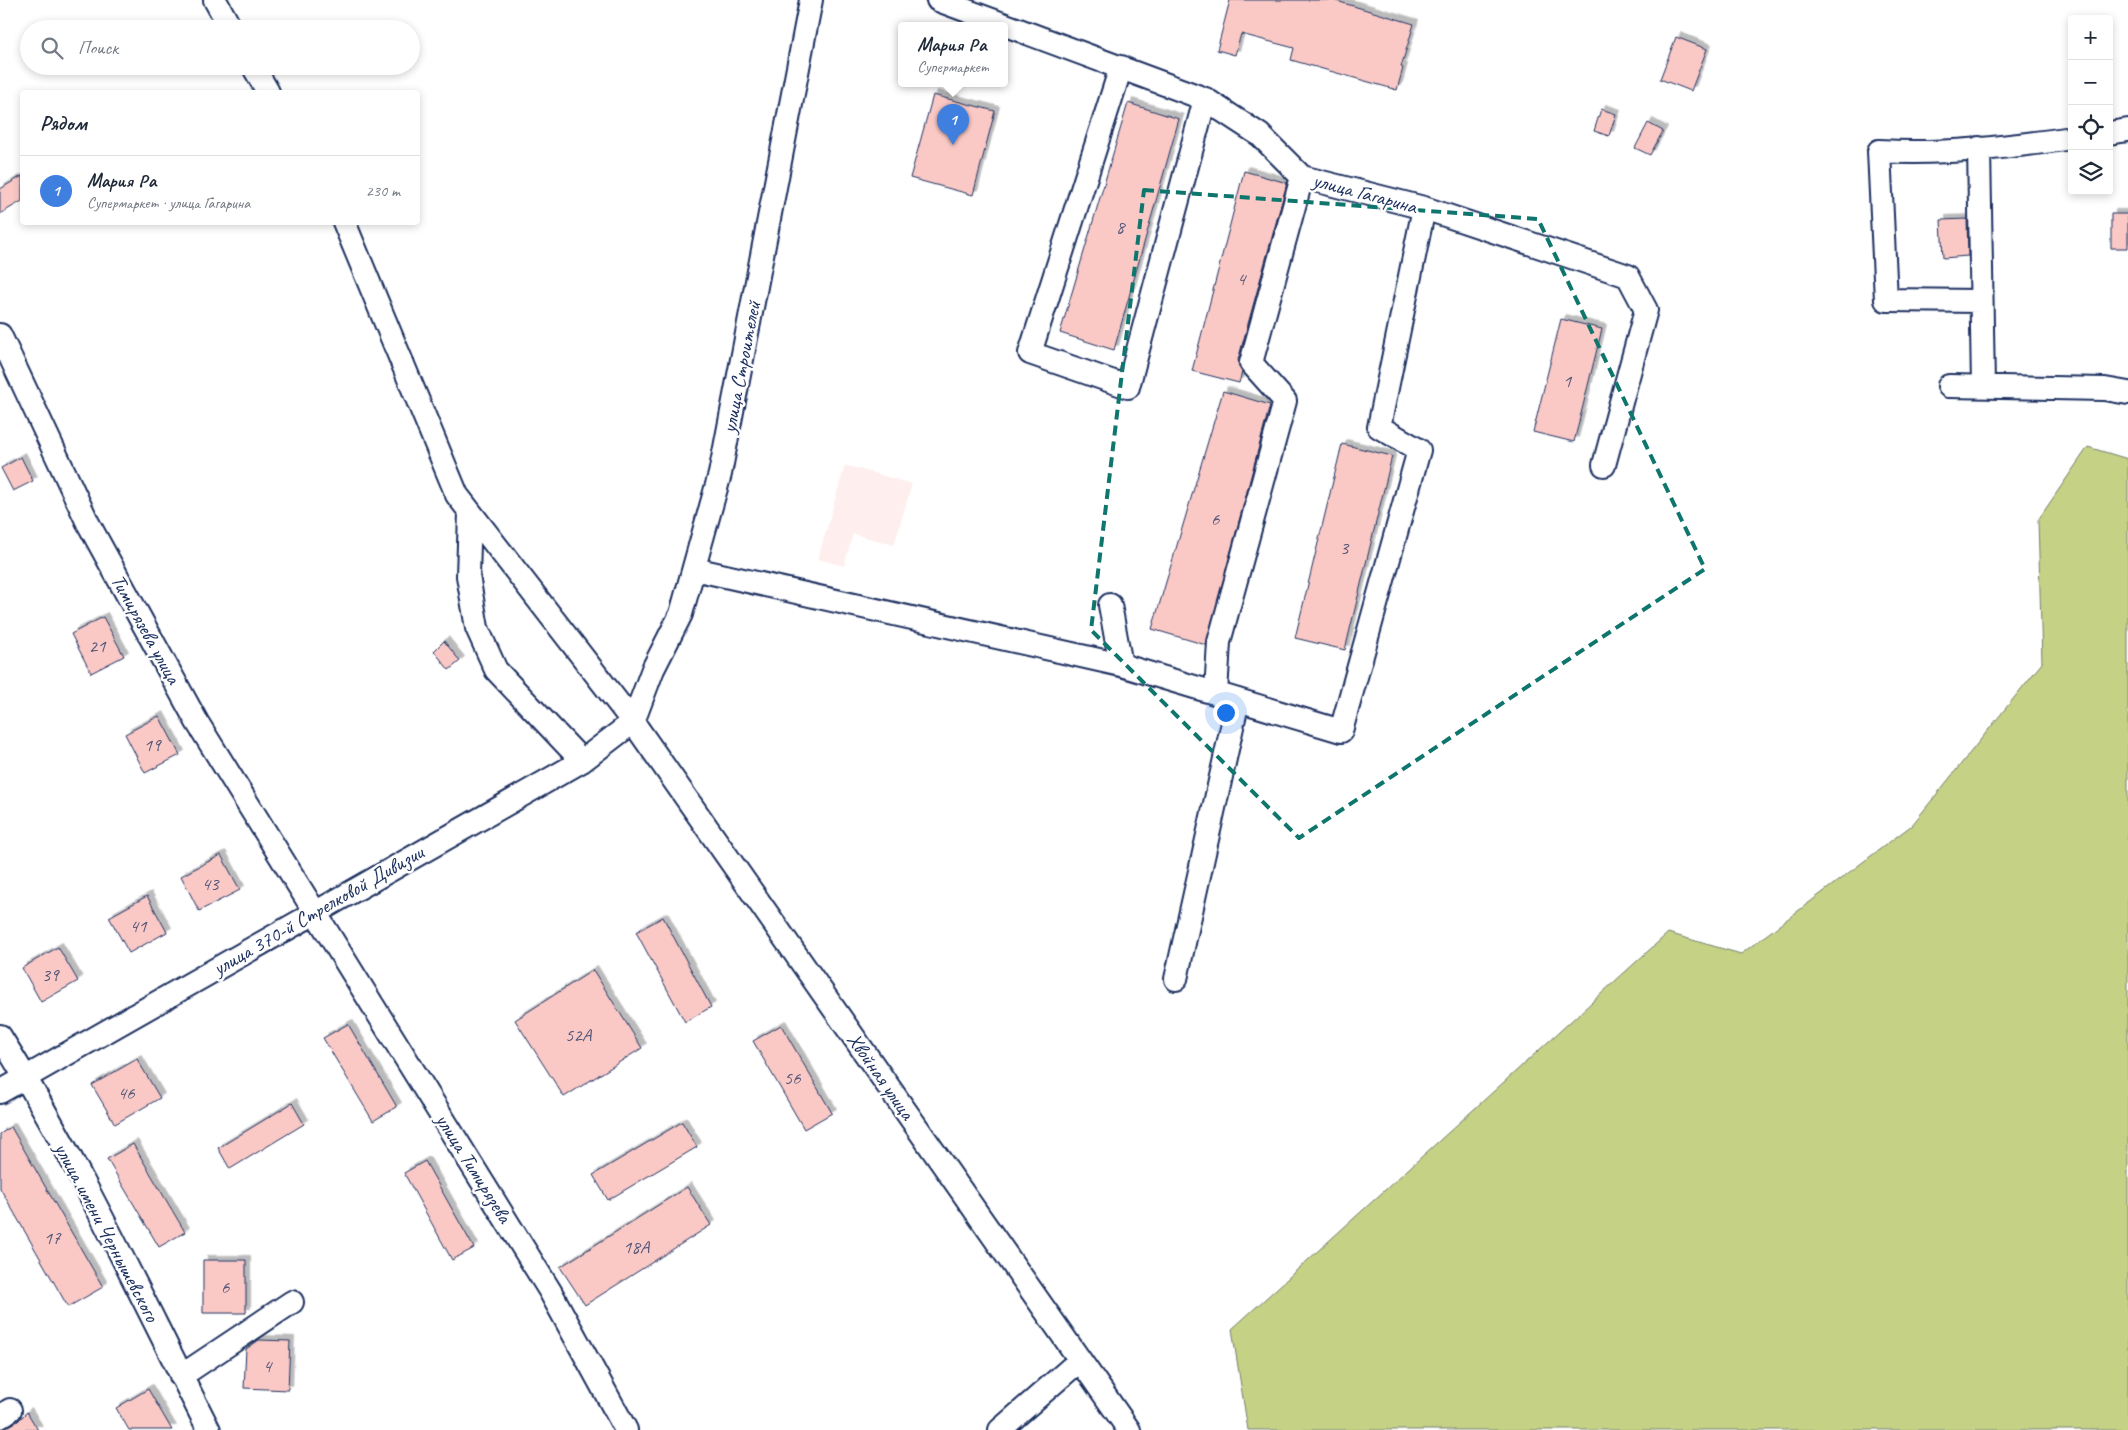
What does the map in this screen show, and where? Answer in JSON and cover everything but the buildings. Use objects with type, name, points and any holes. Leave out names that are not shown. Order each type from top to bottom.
[{"type":"street","points":[[215,0],[226,20]]},
{"type":"street","name":"улица Строителей","points":[[633,722],[653,669],[681,614],[720,474],[811,0]]},
{"type":"street","name":"улица Гагарина","points":[[938,0],[998,22]]},
{"type":"street","name":"улица Гагарина","points":[[1008,25],[1205,99],[1260,135],[1302,177],[1424,208],[1628,276],[1646,310],[1604,466]]},
{"type":"street","points":[[1122,67],[1030,353],[1128,387],[1205,99]]},
{"type":"street","points":[[258,75],[267,90]]},
{"type":"street","points":[[2113,132],[2128,130]]},
{"type":"street","points":[[1981,301],[1886,300],[1879,151],[1913,153],[2068,138]]},
{"type":"street","points":[[1979,148],[1983,386]]},
{"type":"street","points":[[1216,693],[1219,642],[1286,401],[1251,363],[1302,177]]},
{"type":"street","points":[[694,569],[1121,665],[1341,731],[1419,450],[1379,427],[1424,208]]},
{"type":"street","name":"Хвойная улица","points":[[345,225],[457,495],[633,722],[1129,1430]]},
{"type":"street","name":"Тимирязева улица","points":[[0,335],[88,523],[197,722],[314,911]]},
{"type":"street","points":[[1949,386],[2104,389],[2128,393]]},
{"type":"street","points":[[470,512],[468,576],[477,628],[496,670],[582,761]]},
{"type":"street","points":[[1110,605],[1121,665]]},
{"type":"street","points":[[1176,980],[1238,700]]},
{"type":"street","name":"улица 370-й Стрелковой Дивизии","points":[[0,1092],[314,911],[582,761],[633,722]]},
{"type":"street","name":"улица Тимирязева","points":[[314,911],[550,1291],[626,1430]]},
{"type":"street","name":"улица имени Чернышевского","points":[[0,1036],[26,1077],[142,1298],[208,1430]]},
{"type":"street","points":[[181,1376],[292,1302]]},
{"type":"street","points":[[1000,1430],[1080,1360]]},
{"type":"highlighted area","points":[[1144,190],[1538,219],[1705,569],[1299,838],[1091,630]]},
{"type":"shaded area","points":[[845,465],[912,484],[894,545],[853,534],[844,566],[818,559]]},
{"type":"green space","points":[[2088,447],[2128,459],[2128,1430],[1248,1430],[1232,1329],[1668,933],[1741,954],[1912,825],[2042,663],[2038,520]]},
{"type":"place","name":"Мария Ра","points":[[953,145]]}]
